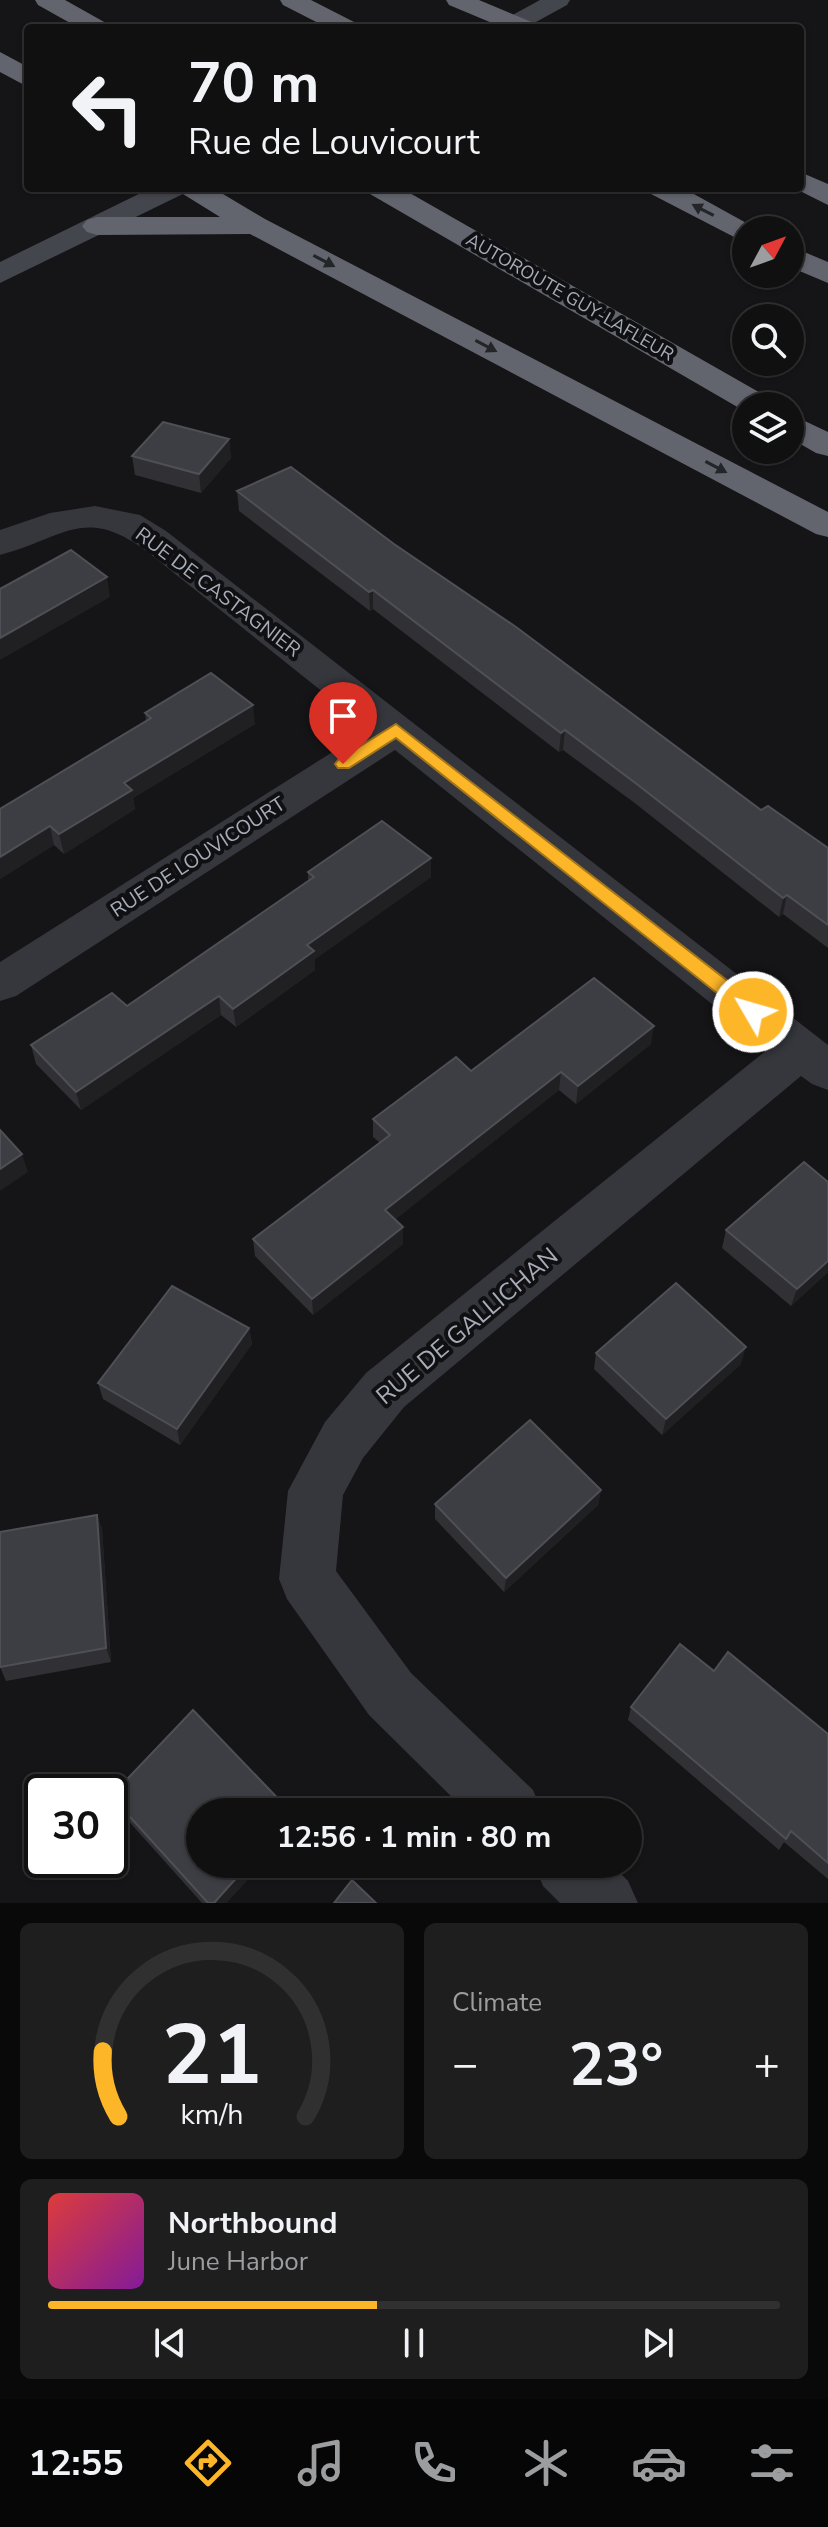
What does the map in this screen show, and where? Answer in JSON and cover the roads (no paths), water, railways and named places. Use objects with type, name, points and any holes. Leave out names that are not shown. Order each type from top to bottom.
[{"type":"highway","points":[[47,0],[90,24]]},
{"type":"highway","points":[[292,0],[339,24]]},
{"type":"highway","points":[[458,0],[510,24]]},
{"type":"highway","points":[[0,60],[24,76]]},
{"type":"highway","points":[[804,182],[828,196]]},
{"type":"highway","points":[[200,192],[255,225],[828,526]]},
{"type":"highway","name":"AUTOROUTE GUY-LAFLEUR","points":[[387,192],[735,392]]},
{"type":"highway","points":[[669,192],[732,225]]},
{"type":"highway","points":[[97,226],[255,225]]},
{"type":"highway","points":[[804,262],[828,274]]},
{"type":"highway","points":[[804,432],[828,446]]},
{"type":"main road","points":[[521,24],[558,0]]},
{"type":"main road","points":[[0,274],[165,192]]},
{"type":"street","name":"RUE DE CASTAGNIER","points":[[0,544],[26,531],[81,516],[127,523],[195,571],[814,1060]]},
{"type":"street","name":"RUE DE LOUVICOURT","points":[[0,984],[396,730]]},
{"type":"street","name":"RUE DE GALLICHAN","points":[[497,1798],[390,1694],[307,1579],[316,1491],[344,1440],[385,1390],[814,1060]]},
{"type":"street","points":[[580,1878],[606,1903]]}]
